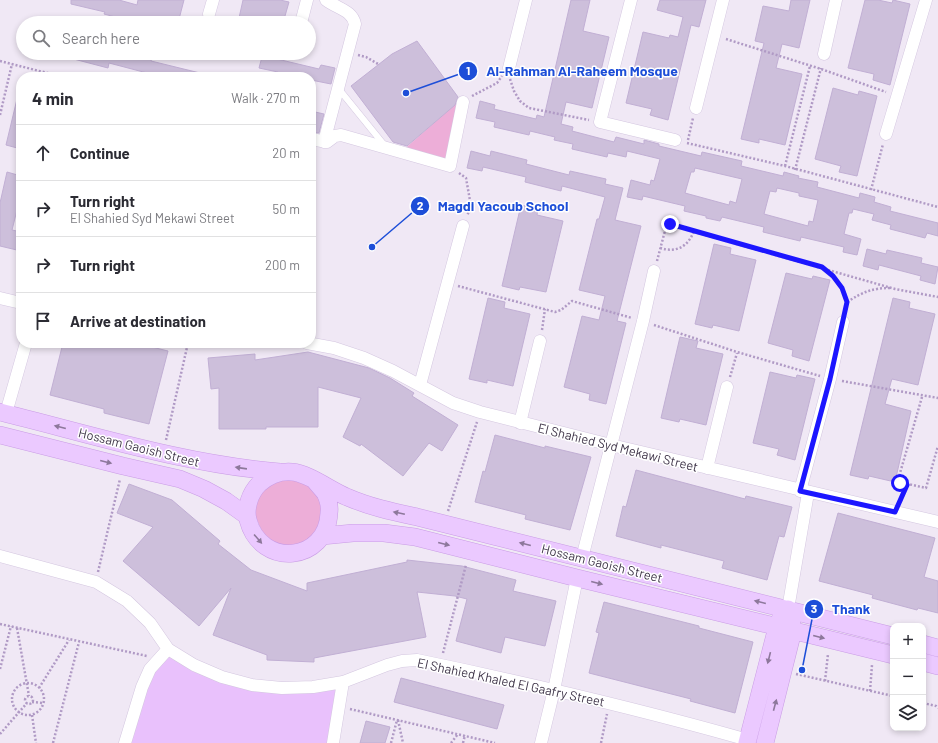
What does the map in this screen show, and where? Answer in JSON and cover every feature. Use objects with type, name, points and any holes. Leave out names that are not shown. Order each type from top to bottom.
[{"type":"street","points":[[209,14],[213,0]]},
{"type":"street","points":[[303,16],[307,0]]},
{"type":"street","points":[[324,142],[355,24],[354,18],[350,13],[338,8],[326,0]]},
{"type":"street","points":[[509,68],[526,0]]},
{"type":"street","points":[[632,0],[600,122],[675,140]]},
{"type":"street","points":[[696,108],[723,0]]},
{"type":"street","points":[[824,54],[836,0]]},
{"type":"street","points":[[886,134],[926,0]]},
{"type":"street","points":[[316,140],[327,142],[338,135],[450,166],[463,102]]},
{"type":"street","points":[[420,386],[463,226]]},
{"type":"street","points":[[582,558],[643,321],[654,271]]},
{"type":"street","points":[[0,298],[16,302]]},
{"type":"street","points":[[765,743],[783,671],[785,629],[781,617],[788,609],[804,492],[843,322]]},
{"type":"street","points":[[520,423],[540,341]]},
{"type":"street","name":"El Shahied Syd Mekawi Street","points":[[316,345],[334,348],[364,358],[393,371],[453,403],[480,412],[804,492],[938,522]]},
{"type":"street","points":[[3,413],[24,348]]},
{"type":"street","points":[[707,468],[727,387]]},
{"type":"street","name":"Hossam Gaoish Street","points":[[3,413],[163,454],[217,465],[280,472]]},
{"type":"street","name":"Hossam Gaoish Street","points":[[0,435],[180,479],[204,489],[226,501],[247,516]]},
{"type":"street","points":[[280,472],[304,474],[315,481],[325,493],[330,507],[329,522],[322,536],[312,547],[299,553],[285,554],[271,550],[259,542],[251,530],[247,516],[248,501],[255,488],[266,478],[280,472]]},
{"type":"street","name":"Hossam Gaoish Street","points":[[315,481],[348,497],[382,509],[890,635]]},
{"type":"street","name":"Hossam Gaoish Street","points":[[322,536],[353,533],[384,533],[415,537],[890,654]]},
{"type":"street","name":"El Shahied Khaled El Gaafry Street","points":[[0,556],[96,582],[127,601],[150,624],[168,649],[201,668],[222,677],[252,685],[282,688],[313,687],[343,682],[387,665],[402,661],[417,660],[554,690],[696,725],[748,742]]},
{"type":"street","points":[[541,743],[554,690],[577,578]]},
{"type":"street","points":[[748,742],[785,629]]},
{"type":"street","points":[[926,645],[938,648]]},
{"type":"street","points":[[125,743],[142,687],[150,669],[168,649]]},
{"type":"street","points":[[926,663],[938,666]]},
{"type":"street","points":[[333,743],[343,682]]},
{"type":"lane","points":[[338,88],[386,148]]},
{"type":"path","points":[[714,35],[821,69],[897,96]]},
{"type":"path","points":[[348,54],[366,57],[378,64]]},
{"type":"path","points":[[796,170],[824,54]]},
{"type":"path","points":[[0,61],[43,72]]},
{"type":"path","points":[[0,115],[12,64]]},
{"type":"path","points":[[785,166],[810,66]]},
{"type":"path","points":[[463,102],[497,83],[509,68]]},
{"type":"path","points":[[509,68],[510,80],[514,91],[520,101],[529,108],[600,122]]},
{"type":"path","points":[[687,143],[696,108]]},
{"type":"path","points":[[871,190],[886,134]]},
{"type":"path","points":[[675,140],[785,166],[938,207]]},
{"type":"path","points":[[450,166],[466,178],[471,206],[463,226]]},
{"type":"path","points":[[654,271],[666,227],[670,224],[895,289],[938,297]]},
{"type":"path","points":[[660,248],[674,250],[681,248],[687,244],[694,231]]},
{"type":"path","points":[[822,267],[833,276],[842,288],[847,302],[843,322]]},
{"type":"path","points":[[447,284],[555,312],[561,310],[572,301],[643,321],[737,352],[830,379],[922,397],[938,398]]},
{"type":"path","points":[[847,302],[861,292],[878,288],[895,289]]},
{"type":"path","points":[[540,341],[545,309]]},
{"type":"path","points":[[163,454],[187,348]]},
{"type":"path","points":[[727,387],[737,352]]},
{"type":"path","points":[[922,397],[898,480],[900,483],[924,489],[927,488],[938,446]]},
{"type":"path","points":[[444,524],[480,412]]},
{"type":"path","points":[[96,582],[123,466]]},
{"type":"path","points":[[895,512],[907,485]]},
{"type":"path","points":[[440,665],[469,551]]},
{"type":"path","points":[[0,624],[159,659]]},
{"type":"path","points":[[0,670],[11,626]]},
{"type":"path","points":[[17,628],[28,696],[25,699],[27,703]]},
{"type":"path","points":[[39,688],[69,640]]},
{"type":"path","points":[[825,681],[830,640]]},
{"type":"path","points":[[53,743],[79,642]]},
{"type":"path","points":[[870,691],[874,650]]},
{"type":"path","points":[[783,671],[890,695]]},
{"type":"path","points":[[26,683],[39,688],[42,692],[43,703],[41,708],[32,715],[19,712],[12,704],[12,698],[16,688],[26,683]]},
{"type":"path","points":[[28,696],[31,696],[33,699],[32,702]]},
{"type":"path","points":[[0,734],[27,703],[43,703]]},
{"type":"path","points":[[601,743],[610,704]]},
{"type":"path","points":[[926,704],[937,706]]},
{"type":"path","points":[[339,707],[495,743]]},
{"type":"path","points":[[32,715],[36,743]]},
{"type":"path","points":[[391,743],[397,720]]},
{"type":"path","points":[[397,720],[403,743]]},
{"type":"path","points":[[451,743],[458,734]]},
{"type":"path","points":[[463,743],[465,735]]},
{"type":"shaded area","points":[[460,100],[450,166],[401,152]]},
{"type":"shaded area","points":[[304,475],[330,507],[312,547],[271,550],[248,501],[255,488]]},
{"type":"sand","points":[[168,649],[252,685],[343,682],[333,743],[125,743],[142,687]]},
{"type":"building","points":[[71,0],[119,0],[137,5],[138,0],[184,0],[180,16],[112,16],[104,14],[105,12],[71,4]]},
{"type":"building","points":[[243,0],[280,0],[289,2],[285,16],[239,16]]},
{"type":"building","points":[[571,0],[590,0],[583,31],[609,37],[592,108],[566,102],[561,124],[573,127],[572,131],[614,142],[616,137],[644,144],[644,140],[659,144],[659,146],[701,156],[702,152],[742,161],[741,166],[783,176],[784,172],[799,176],[798,178],[818,182],[817,187],[859,198],[860,193],[875,197],[874,202],[891,207],[890,211],[938,223],[938,236],[927,233],[925,238],[890,229],[891,225],[872,220],[874,214],[853,209],[852,213],[849,213],[844,234],[861,239],[857,255],[843,252],[844,247],[801,237],[800,241],[763,232],[764,227],[722,217],[720,221],[706,218],[706,216],[684,211],[685,206],[643,196],[642,200],[627,197],[631,180],[650,185],[651,180],[654,181],[660,159],[627,151],[626,157],[608,153],[607,157],[572,149],[573,144],[554,140],[555,137],[530,131],[529,135],[494,127],[495,122],[476,118],[480,101],[495,105],[494,109],[536,119],[537,115],[544,117]],"holes":[[[695,168],[742,179],[736,203],[730,201],[729,205],[685,193],[691,172],[694,172]],[[777,188],[799,193],[799,196],[818,200],[813,222],[809,221],[808,226],[764,214],[770,191],[776,192]]]},
{"type":"building","points":[[660,0],[706,0],[699,27],[691,25],[668,120],[650,115],[652,109],[626,103],[643,32],[669,38],[670,35],[678,37],[683,17],[657,10]]},
{"type":"building","points":[[791,0],[810,0],[799,48],[782,44],[776,68],[802,74],[785,145],[759,139],[759,143],[741,139],[764,43],[755,41],[763,6],[789,11]]},
{"type":"building","points":[[865,0],[878,0],[892,3],[893,0],[910,4],[890,85],[873,80],[874,74],[848,68]]},
{"type":"building","points":[[417,41],[458,97],[455,105],[407,146],[393,142],[351,86],[392,54]]},
{"type":"building","points":[[77,60],[151,60],[196,72],[143,72],[109,63],[108,68]]},
{"type":"building","points":[[261,60],[281,60],[319,69],[321,65],[335,68],[331,84],[316,81],[316,72],[278,72],[259,68]]},
{"type":"building","points":[[833,88],[858,95],[859,91],[877,96],[857,176],[839,172],[841,166],[815,159]]},
{"type":"building","points":[[16,103],[16,148],[6,145]]},
{"type":"building","points":[[316,112],[324,114],[319,133],[316,133]]},
{"type":"building","points":[[471,151],[490,156],[491,151],[527,160],[526,164],[569,175],[570,171],[606,179],[605,184],[623,188],[615,220],[641,226],[617,321],[626,323],[606,404],[589,400],[590,394],[564,387],[582,316],[599,320],[605,296],[579,290],[597,219],[599,219],[605,197],[562,186],[561,191],[525,182],[526,177],[483,167],[482,171],[467,168]]},
{"type":"building","points":[[7,172],[16,175],[16,214],[12,230],[16,231],[16,250],[0,246],[0,203]]},
{"type":"building","points":[[521,205],[538,209],[537,215],[563,221],[546,292],[520,287],[519,290],[502,286]]},
{"type":"building","points":[[714,244],[731,248],[730,254],[756,260],[739,331],[713,325],[712,328],[695,324]]},
{"type":"building","points":[[867,249],[886,254],[887,250],[922,258],[921,263],[938,267],[935,284],[920,280],[921,276],[879,265],[878,270],[863,266]]},
{"type":"building","points":[[786,273],[812,279],[813,276],[830,280],[809,361],[792,356],[793,350],[768,343]]},
{"type":"building","points":[[488,298],[505,302],[504,308],[530,314],[513,386],[487,380],[487,383],[469,379]]},
{"type":"building","points":[[893,298],[910,302],[909,308],[935,314],[918,385],[892,379],[885,404],[911,411],[895,482],[869,476],[868,479],[850,475]]},
{"type":"building","points":[[680,337],[698,341],[696,348],[723,354],[706,425],[680,419],[679,422],[661,418]]},
{"type":"building","points":[[62,348],[156,348],[168,351],[149,424],[104,413],[104,409],[50,395]]},
{"type":"building","points":[[308,352],[369,368],[390,378],[414,393],[412,396],[458,425],[442,451],[429,443],[403,476],[361,444],[360,446],[343,437],[361,398],[318,387],[318,427],[219,429],[219,388],[211,389],[208,358],[255,354],[255,360]]},
{"type":"building","points":[[770,372],[796,378],[797,375],[815,379],[795,460],[777,455],[779,449],[753,443]]},
{"type":"building","points":[[495,435],[545,448],[545,446],[591,457],[570,530],[525,519],[526,515],[475,502],[483,471],[485,472]]},
{"type":"building","points":[[636,470],[745,499],[746,496],[792,507],[784,537],[779,536],[767,580],[722,568],[724,561],[661,545],[661,548],[616,536],[623,506],[626,507]]},
{"type":"building","points":[[129,484],[172,500],[220,541],[218,544],[251,570],[307,591],[307,583],[407,562],[407,560],[462,566],[516,580],[513,591],[556,601],[545,646],[505,637],[501,653],[456,641],[467,599],[455,596],[417,592],[426,637],[314,658],[314,662],[267,660],[267,655],[213,635],[231,588],[199,626],[123,561],[153,527],[117,513]]},
{"type":"building","points":[[838,513],[935,538],[924,577],[938,581],[938,613],[918,608],[917,610],[872,598],[873,595],[819,581]]},
{"type":"building","points":[[604,602],[699,626],[699,628],[753,642],[735,713],[690,701],[691,699],[589,673],[599,633],[596,632]]},
{"type":"building","points":[[401,678],[504,705],[497,729],[394,702]]},
{"type":"building","points":[[366,721],[390,727],[385,743],[360,743]]},
{"type":"place","name":"Al-Rahman Al-Raheem Mosque","points":[[406,93]]},
{"type":"place","name":"Magdi Yacoub School","points":[[372,247]]},
{"type":"place","name":"Thank","points":[[802,670]]},
{"type":"route","points":[[670,224],[822,267],[833,276],[842,288],[847,302],[830,379],[800,491],[895,512],[900,504],[907,485],[900,483]]}]
